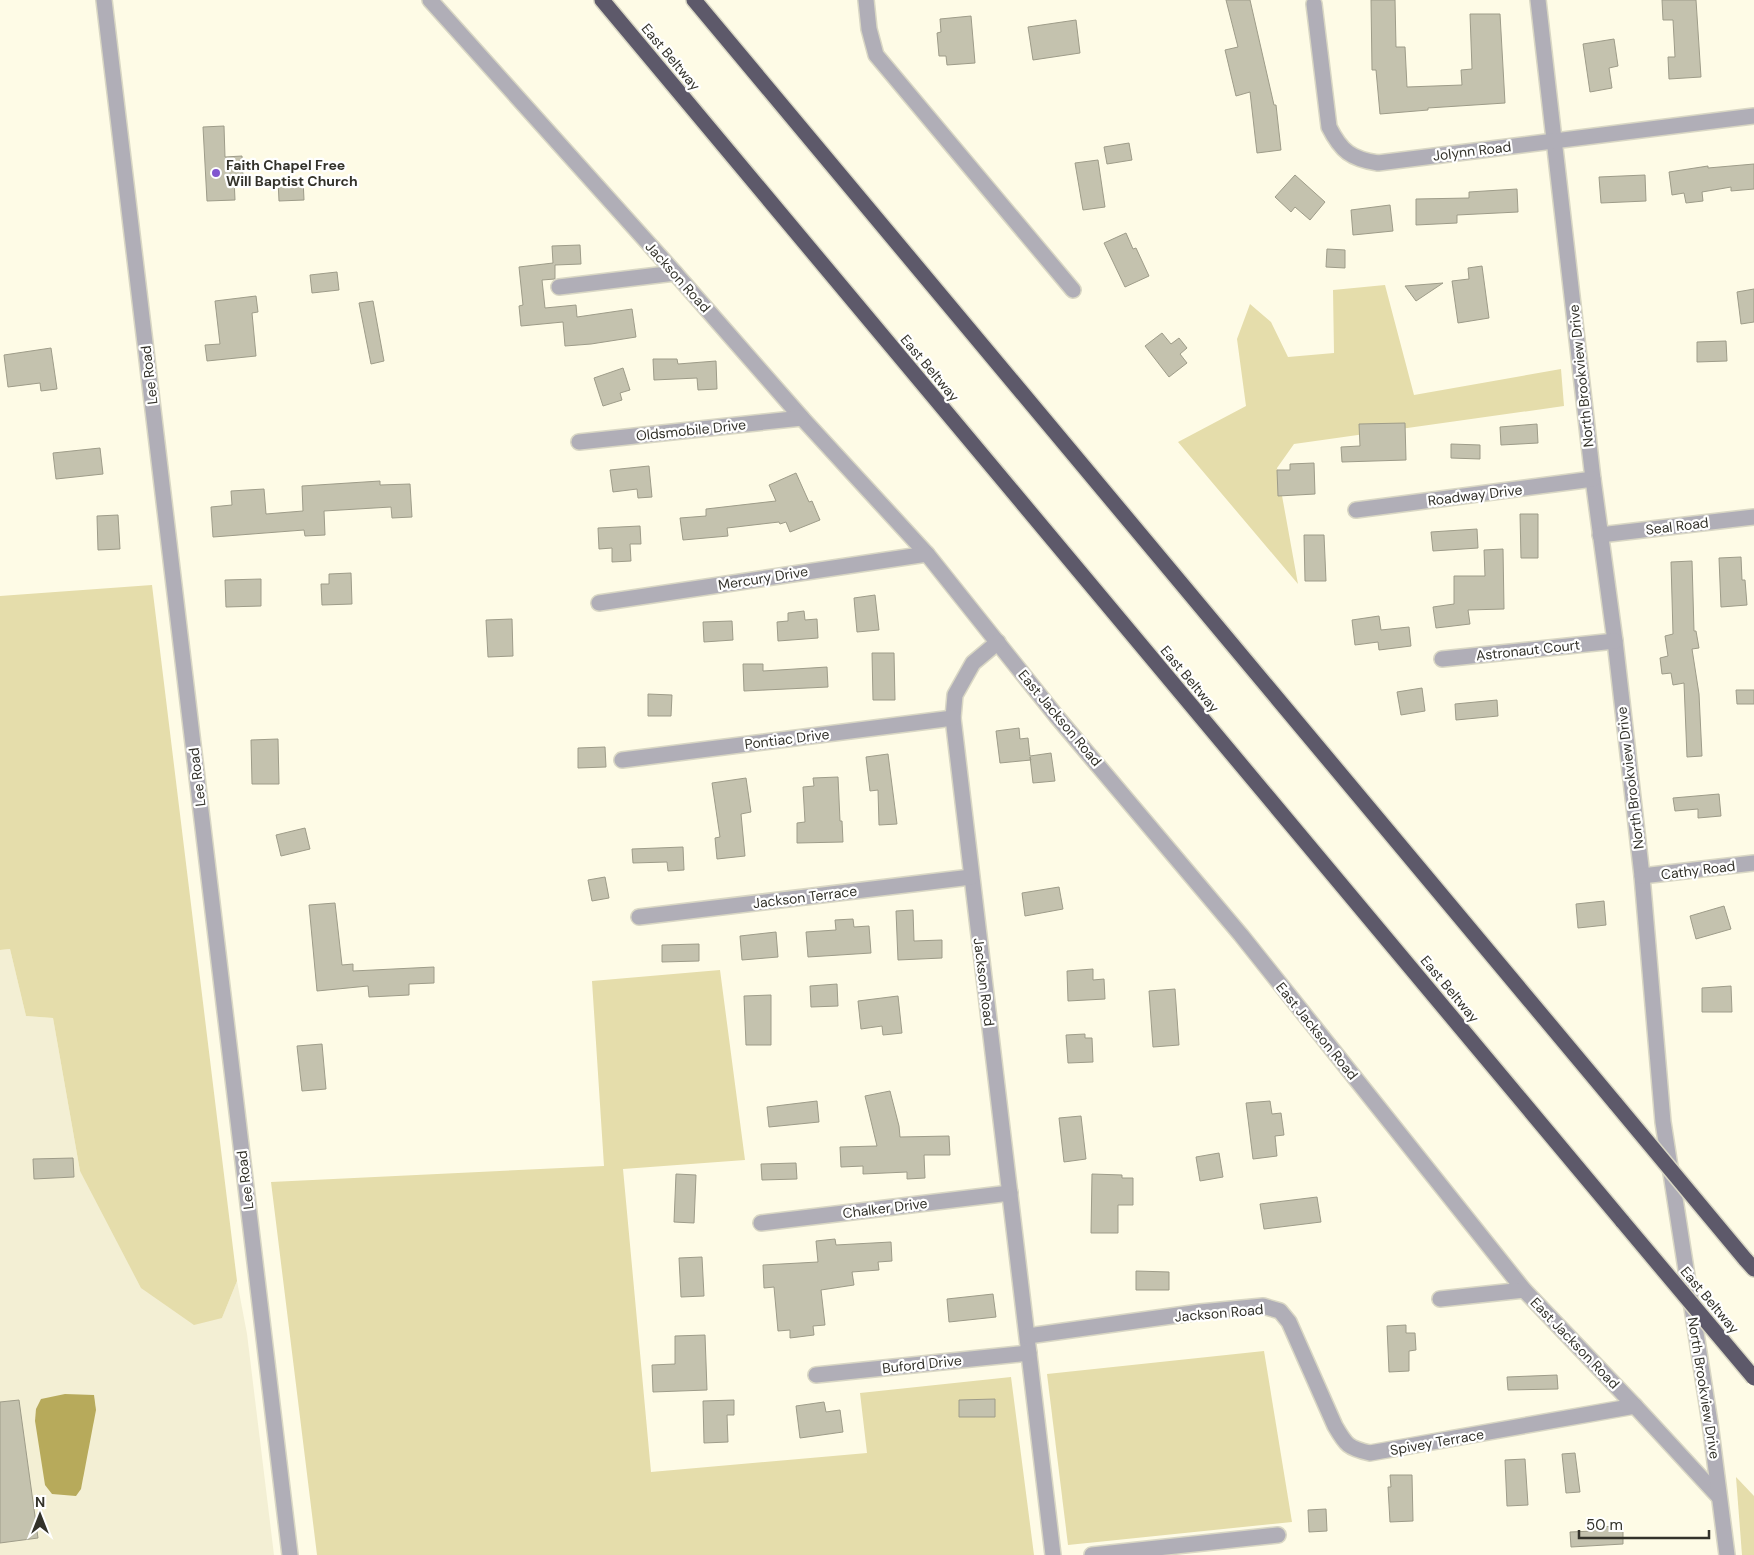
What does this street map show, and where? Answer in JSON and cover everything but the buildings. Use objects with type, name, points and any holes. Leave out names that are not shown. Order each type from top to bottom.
[{"type":"highway","name":"East Beltway","points":[[602,0],[1754,1378]]},
{"type":"highway","points":[[694,0],[1750,1264]]},
{"type":"street","name":"Lee Road","points":[[104,0],[290,1555]]},
{"type":"street","name":"Jackson Road","points":[[430,0],[675,273],[802,418],[927,554]]},
{"type":"street","points":[[866,0],[869,29],[876,55],[1073,290]]},
{"type":"street","name":"North Brookview Drive","points":[[1538,0],[1593,479],[1615,641],[1642,876],[1663,1122],[1710,1422],[1726,1555]]},
{"type":"street","name":"Jolynn Road","points":[[1314,4],[1329,127],[1336,142],[1348,154],[1360,160],[1378,163],[1754,116]]},
{"type":"street","points":[[559,287],[675,273]]},
{"type":"street","name":"Oldsmobile Drive","points":[[579,442],[802,418]]},
{"type":"street","name":"Roadway Drive","points":[[1356,510],[1593,479]]},
{"type":"street","name":"Seal Road","points":[[1600,535],[1754,517]]},
{"type":"street","name":"Mercury Drive","points":[[599,603],[927,554]]},
{"type":"street","name":"East Jackson Road","points":[[927,554],[1057,717],[1241,935],[1524,1290],[1719,1497]]},
{"type":"street","name":"Astronaut Court","points":[[1442,659],[1615,641]]},
{"type":"street","name":"Jackson Road","points":[[998,642],[973,663],[955,695],[953,718],[1053,1555]]},
{"type":"street","name":"Pontiac Drive","points":[[622,760],[953,718]]},
{"type":"street","name":"Cathy Road","points":[[1642,876],[1754,863]]},
{"type":"street","name":"Jackson Terrace","points":[[639,917],[971,877]]},
{"type":"street","name":"Chalker Drive","points":[[761,1223],[1010,1192]]},
{"type":"street","points":[[1440,1298],[1524,1290]]},
{"type":"street","name":"Jackson Road","points":[[1028,1336],[1200,1312],[1263,1306],[1280,1311],[1289,1322],[1301,1347]]},
{"type":"street","name":"Spivey Terrace","points":[[1301,1347],[1331,1418],[1343,1440],[1353,1449],[1370,1453],[1635,1406]]},
{"type":"street","name":"Buford Drive","points":[[816,1375],[1029,1353]]},
{"type":"street","points":[[1092,1555],[1278,1535]]},
{"type":"shaded area","points":[[1385,285],[1414,395],[1561,369],[1564,406],[1294,444],[1277,468],[1298,584],[1178,442],[1246,406],[1237,339],[1250,304],[1271,322],[1288,357],[1334,353],[1333,290]]},
{"type":"shaded area","points":[[152,585],[237,1281],[222,1318],[194,1325],[141,1288],[80,1171],[53,1018],[26,1016],[10,949],[0,950],[0,596]]},
{"type":"shaded area","points":[[10,949],[26,1016],[53,1018],[80,1171],[222,1318],[237,1281],[247,1334],[274,1555],[0,1555],[0,950]]},
{"type":"shaded area","points":[[720,970],[745,1160],[623,1169],[651,1472],[867,1453],[860,1393],[1011,1377],[1034,1555],[317,1555],[271,1182],[604,1166],[592,981]]},
{"type":"shaded area","points":[[1264,1351],[1292,1522],[1068,1545],[1047,1374]]},
{"type":"shaded area","points":[[65,1394],[94,1395],[96,1410],[81,1489],[76,1496],[52,1494],[45,1485],[35,1421],[36,1409],[41,1399]]},
{"type":"shaded area","points":[[1736,1477],[1754,1496],[1754,1555],[1742,1555]]},
{"type":"place","name":"Faith Chapel Free Will Baptist Church","points":[[216,173]]}]
